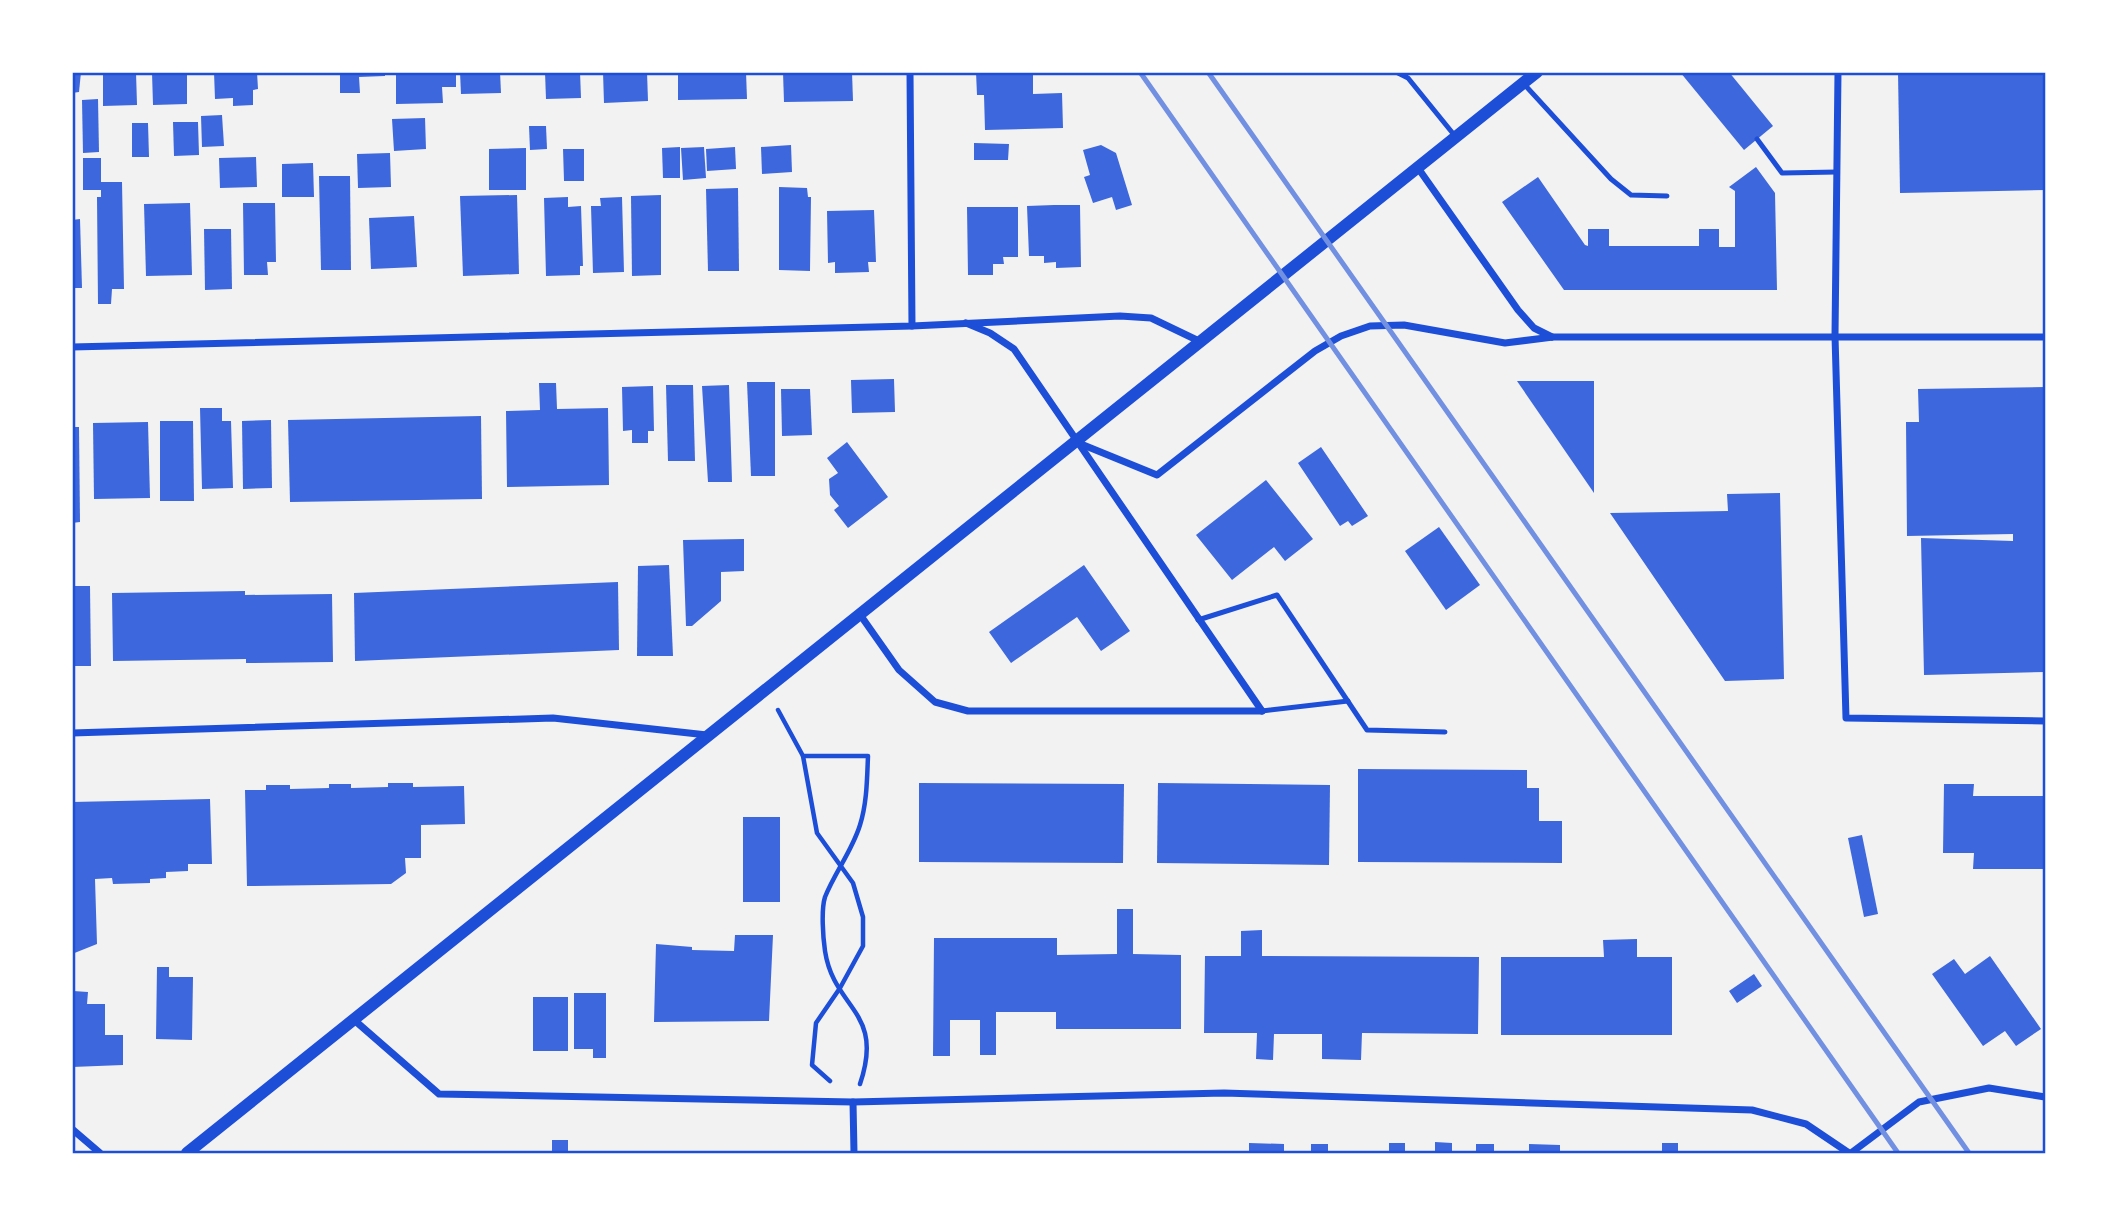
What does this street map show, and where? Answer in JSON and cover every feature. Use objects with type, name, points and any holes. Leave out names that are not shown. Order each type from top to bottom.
[{"type":"street","points":[[910,72],[912,326]]},
{"type":"street","points":[[187,1153],[860,617],[1537,72]]},
{"type":"street","points":[[1838,72],[1835,336],[1846,718],[2045,722]]},
{"type":"street","points":[[1418,168],[1518,310],[1534,328],[1553,337]]},
{"type":"street","points":[[72,348],[912,326],[1120,316],[1151,318],[1201,343]]},
{"type":"street","points":[[962,322],[990,333],[1014,349],[1262,711]]},
{"type":"street","points":[[1076,442],[1157,475],[1315,351],[1341,336],[1370,326],[1404,326],[1505,343],[1553,337],[2045,337]]},
{"type":"street","points":[[860,617],[899,670],[935,702],[968,711],[1262,711]]},
{"type":"street","points":[[72,733],[553,718],[710,735]]},
{"type":"street","points":[[353,1019],[439,1094],[853,1102],[1224,1093],[1752,1110],[1805,1124],[1850,1153],[1919,1102],[1989,1088],[2045,1097]]},
{"type":"street","points":[[853,1102],[854,1153]]},
{"type":"street","points":[[72,1129],[100,1153]]},
{"type":"lane","points":[[1396,72],[1408,78],[1455,136]]},
{"type":"lane","points":[[1523,83],[1611,180],[1631,195],[1667,196]]},
{"type":"lane","points":[[1757,139],[1782,173],[1837,172]]},
{"type":"lane","points":[[1198,620],[1277,594],[1367,730],[1445,732]]},
{"type":"lane","points":[[1262,711],[1348,701]]},
{"type":"path","points":[[767,691],[803,756],[817,833],[853,883],[863,926],[863,946],[840,988],[816,1023],[812,1065]]},
{"type":"path","points":[[803,756],[868,756],[867,790],[861,823],[841,869],[824,899],[825,951],[840,988],[866,1031],[868,1060],[853,1102]]},
{"type":"building","points":[[72,72],[81,72],[79,92],[72,93]]},
{"type":"building","points":[[103,72],[136,72],[137,105],[103,106]]},
{"type":"building","points":[[152,72],[187,72],[187,104],[153,105]]},
{"type":"building","points":[[214,72],[257,72],[258,89],[253,90],[253,105],[233,106],[233,98],[215,99]]},
{"type":"building","points":[[340,72],[385,72],[385,76],[359,77],[360,93],[340,93]]},
{"type":"building","points":[[396,72],[456,72],[456,87],[442,87],[443,103],[396,104]]},
{"type":"building","points":[[460,72],[500,72],[501,93],[461,94]]},
{"type":"building","points":[[545,72],[580,72],[581,98],[546,99]]},
{"type":"building","points":[[603,72],[647,72],[648,101],[604,103]]},
{"type":"building","points":[[678,72],[746,72],[747,99],[678,100]]},
{"type":"building","points":[[783,72],[852,72],[853,101],[784,102]]},
{"type":"building","points":[[976,72],[1033,72],[1033,94],[1062,93],[1063,128],[985,130],[984,95],[977,95]]},
{"type":"building","points":[[1680,72],[1729,72],[1773,126],[1744,150]]},
{"type":"building","points":[[1898,72],[2045,72],[2045,190],[1900,193]]},
{"type":"building","points":[[98,99],[99,152],[83,153],[82,100]]},
{"type":"building","points":[[222,115],[224,146],[202,147],[201,116]]},
{"type":"building","points":[[425,118],[426,149],[394,151],[392,119]]},
{"type":"building","points":[[173,122],[198,122],[199,155],[174,156]]},
{"type":"building","points":[[132,123],[148,123],[149,157],[132,157]]},
{"type":"building","points":[[529,126],[546,126],[547,149],[530,150]]},
{"type":"building","points":[[974,143],[1009,144],[1008,160],[974,160]]},
{"type":"building","points":[[791,145],[792,172],[762,174],[761,147]]},
{"type":"building","points":[[1101,145],[1116,153],[1132,205],[1116,210],[1112,197],[1093,203],[1084,177],[1090,175],[1083,150]]},
{"type":"building","points":[[680,147],[680,178],[663,178],[662,148]]},
{"type":"building","points":[[704,147],[706,178],[683,180],[681,148]]},
{"type":"building","points":[[735,147],[736,169],[707,171],[706,149]]},
{"type":"building","points":[[526,148],[526,190],[489,190],[489,149]]},
{"type":"building","points":[[563,149],[584,149],[584,181],[564,181]]},
{"type":"building","points":[[390,153],[391,187],[358,188],[357,154]]},
{"type":"building","points":[[256,157],[257,187],[220,188],[219,158]]},
{"type":"building","points":[[83,158],[101,158],[101,182],[122,182],[124,289],[112,289],[111,304],[98,304],[97,197],[101,197],[101,190],[83,190]]},
{"type":"building","points":[[313,163],[314,197],[282,197],[282,164]]},
{"type":"building","points":[[1756,167],[1775,193],[1777,290],[1564,290],[1502,202],[1538,177],[1585,245],[1588,246],[1588,229],[1609,229],[1609,246],[1699,246],[1699,229],[1719,229],[1719,247],[1735,247],[1735,191],[1729,187]]},
{"type":"building","points":[[319,176],[350,176],[351,270],[321,270]]},
{"type":"building","points":[[779,187],[807,188],[808,197],[811,197],[810,271],[779,270]]},
{"type":"building","points":[[738,188],[739,271],[708,271],[706,189]]},
{"type":"building","points":[[517,195],[519,274],[463,276],[460,196]]},
{"type":"building","points":[[661,195],[661,275],[632,276],[631,196]]},
{"type":"building","points":[[568,197],[568,207],[581,206],[583,266],[580,266],[580,275],[546,276],[544,198]]},
{"type":"building","points":[[622,197],[624,272],[593,273],[591,206],[601,206],[600,198]]},
{"type":"building","points":[[190,203],[192,275],[146,276],[144,204]]},
{"type":"building","points":[[243,203],[275,203],[276,262],[267,262],[268,275],[244,275]]},
{"type":"building","points":[[1080,205],[1081,267],[1056,268],[1056,262],[1044,263],[1044,256],[1029,256],[1027,206]]},
{"type":"building","points":[[967,207],[1018,207],[1018,257],[1003,257],[1004,264],[993,264],[993,275],[968,275]]},
{"type":"building","points":[[874,210],[876,262],[868,262],[869,272],[835,273],[835,262],[828,263],[827,211]]},
{"type":"building","points":[[414,216],[417,267],[371,269],[369,218]]},
{"type":"building","points":[[80,219],[82,288],[72,288],[72,220]]},
{"type":"building","points":[[204,229],[231,229],[232,289],[205,290]]},
{"type":"building","points":[[894,379],[895,412],[852,413],[851,380]]},
{"type":"building","points":[[1517,381],[1594,381],[1594,493]]},
{"type":"building","points":[[747,382],[775,382],[775,476],[751,476]]},
{"type":"building","points":[[539,383],[556,383],[557,409],[608,408],[609,485],[507,487],[506,411],[540,410]]},
{"type":"building","points":[[666,385],[693,385],[695,461],[668,461]]},
{"type":"building","points":[[729,385],[732,482],[708,482],[702,386]]},
{"type":"building","points":[[653,386],[654,431],[648,431],[648,443],[632,443],[632,430],[623,431],[622,387]]},
{"type":"building","points":[[2045,387],[2045,672],[1924,675],[1921,538],[2013,541],[2013,534],[1907,536],[1906,422],[1919,422],[1918,389]]},
{"type":"building","points":[[781,389],[810,389],[812,435],[782,436]]},
{"type":"building","points":[[200,408],[222,408],[222,421],[231,421],[233,488],[202,489]]},
{"type":"building","points":[[481,416],[482,499],[290,502],[288,420]]},
{"type":"building","points":[[271,420],[272,488],[243,489],[242,421]]},
{"type":"building","points":[[160,421],[193,421],[194,501],[160,501]]},
{"type":"building","points":[[148,422],[150,498],[94,499],[93,423]]},
{"type":"building","points":[[72,427],[79,427],[80,522],[72,523]]},
{"type":"building","points":[[847,442],[888,497],[848,528],[834,510],[839,506],[830,495],[829,479],[838,473],[827,458]]},
{"type":"building","points":[[1321,447],[1368,516],[1352,526],[1348,521],[1340,526],[1298,463]]},
{"type":"building","points":[[1266,480],[1313,539],[1285,561],[1274,547],[1232,580],[1196,535]]},
{"type":"building","points":[[1780,493],[1784,679],[1725,681],[1610,513],[1728,511],[1727,494]]},
{"type":"building","points":[[1439,527],[1480,585],[1446,610],[1405,551]]},
{"type":"building","points":[[744,539],[744,571],[721,572],[721,601],[692,626],[686,626],[683,540]]},
{"type":"building","points":[[669,565],[673,656],[637,656],[638,566]]},
{"type":"building","points":[[1084,565],[1130,631],[1101,651],[1077,617],[1011,663],[989,632]]},
{"type":"building","points":[[618,582],[619,650],[355,661],[354,593]]},
{"type":"building","points":[[72,586],[90,586],[91,666],[72,666]]},
{"type":"building","points":[[245,591],[245,595],[332,594],[333,662],[246,663],[246,659],[113,661],[112,593]]},
{"type":"building","points":[[1358,769],[1527,770],[1527,788],[1539,788],[1539,821],[1562,821],[1562,863],[1358,862]]},
{"type":"building","points":[[388,783],[413,783],[413,787],[464,786],[465,824],[421,825],[421,858],[405,858],[406,873],[391,884],[247,886],[245,790],[266,790],[266,785],[290,785],[290,789],[329,788],[329,784],[351,784],[351,788],[388,787]]},
{"type":"building","points":[[919,783],[1124,784],[1123,863],[919,862]]},
{"type":"building","points":[[1158,783],[1330,785],[1329,865],[1157,863]]},
{"type":"building","points":[[1944,784],[1974,784],[1973,796],[2045,796],[2045,869],[1973,869],[1974,853],[1943,853]]},
{"type":"building","points":[[210,799],[212,864],[188,864],[188,871],[166,872],[166,878],[150,879],[150,883],[113,884],[112,878],[95,879],[97,944],[72,954],[72,802]]},
{"type":"building","points":[[743,817],[780,817],[780,902],[743,902]]},
{"type":"building","points":[[1862,835],[1878,914],[1864,917],[1848,838]]},
{"type":"building","points":[[1117,909],[1133,909],[1133,954],[1181,955],[1181,1029],[1056,1029],[1056,1012],[996,1012],[996,1055],[980,1055],[980,1020],[950,1020],[950,1056],[933,1056],[934,938],[1057,938],[1057,955],[1117,954]]},
{"type":"building","points":[[1262,930],[1262,956],[1479,957],[1478,1034],[1362,1033],[1361,1060],[1322,1059],[1322,1034],[1274,1034],[1273,1060],[1256,1059],[1257,1033],[1204,1033],[1205,956],[1241,956],[1241,931]]},
{"type":"building","points":[[735,935],[773,935],[769,1021],[654,1022],[656,944],[692,947],[692,950],[734,951]]},
{"type":"building","points":[[1637,939],[1637,957],[1672,957],[1672,1035],[1501,1035],[1501,957],[1604,957],[1603,940]]},
{"type":"building","points":[[1990,956],[2041,1029],[2016,1046],[2005,1031],[1983,1046],[1932,974],[1954,959],[1965,974]]},
{"type":"building","points":[[157,967],[169,967],[169,977],[193,977],[192,1040],[156,1039]]},
{"type":"building","points":[[1754,974],[1762,986],[1737,1003],[1729,991]]},
{"type":"building","points":[[73,991],[88,992],[87,1004],[105,1004],[105,1035],[123,1035],[123,1065],[72,1067]]},
{"type":"building","points":[[574,993],[606,993],[606,1058],[593,1058],[593,1049],[574,1049]]},
{"type":"building","points":[[533,997],[568,997],[568,1051],[533,1051]]},
{"type":"building","points":[[552,1140],[568,1140],[568,1153],[552,1153]]},
{"type":"building","points":[[1435,1142],[1452,1143],[1452,1153],[1435,1153]]},
{"type":"building","points":[[1249,1143],[1284,1144],[1284,1153],[1249,1153]]},
{"type":"building","points":[[1389,1143],[1405,1143],[1405,1153],[1389,1153]]},
{"type":"building","points":[[1662,1143],[1678,1143],[1678,1153],[1662,1153]]},
{"type":"building","points":[[1311,1144],[1328,1144],[1328,1153],[1311,1153]]},
{"type":"building","points":[[1476,1144],[1494,1144],[1494,1153],[1476,1153]]},
{"type":"building","points":[[1529,1144],[1560,1145],[1560,1153],[1529,1153]]},
{"type":"railway","points":[[1140,72],[1898,1153]]},
{"type":"railway","points":[[1208,72],[1969,1153]]}]
